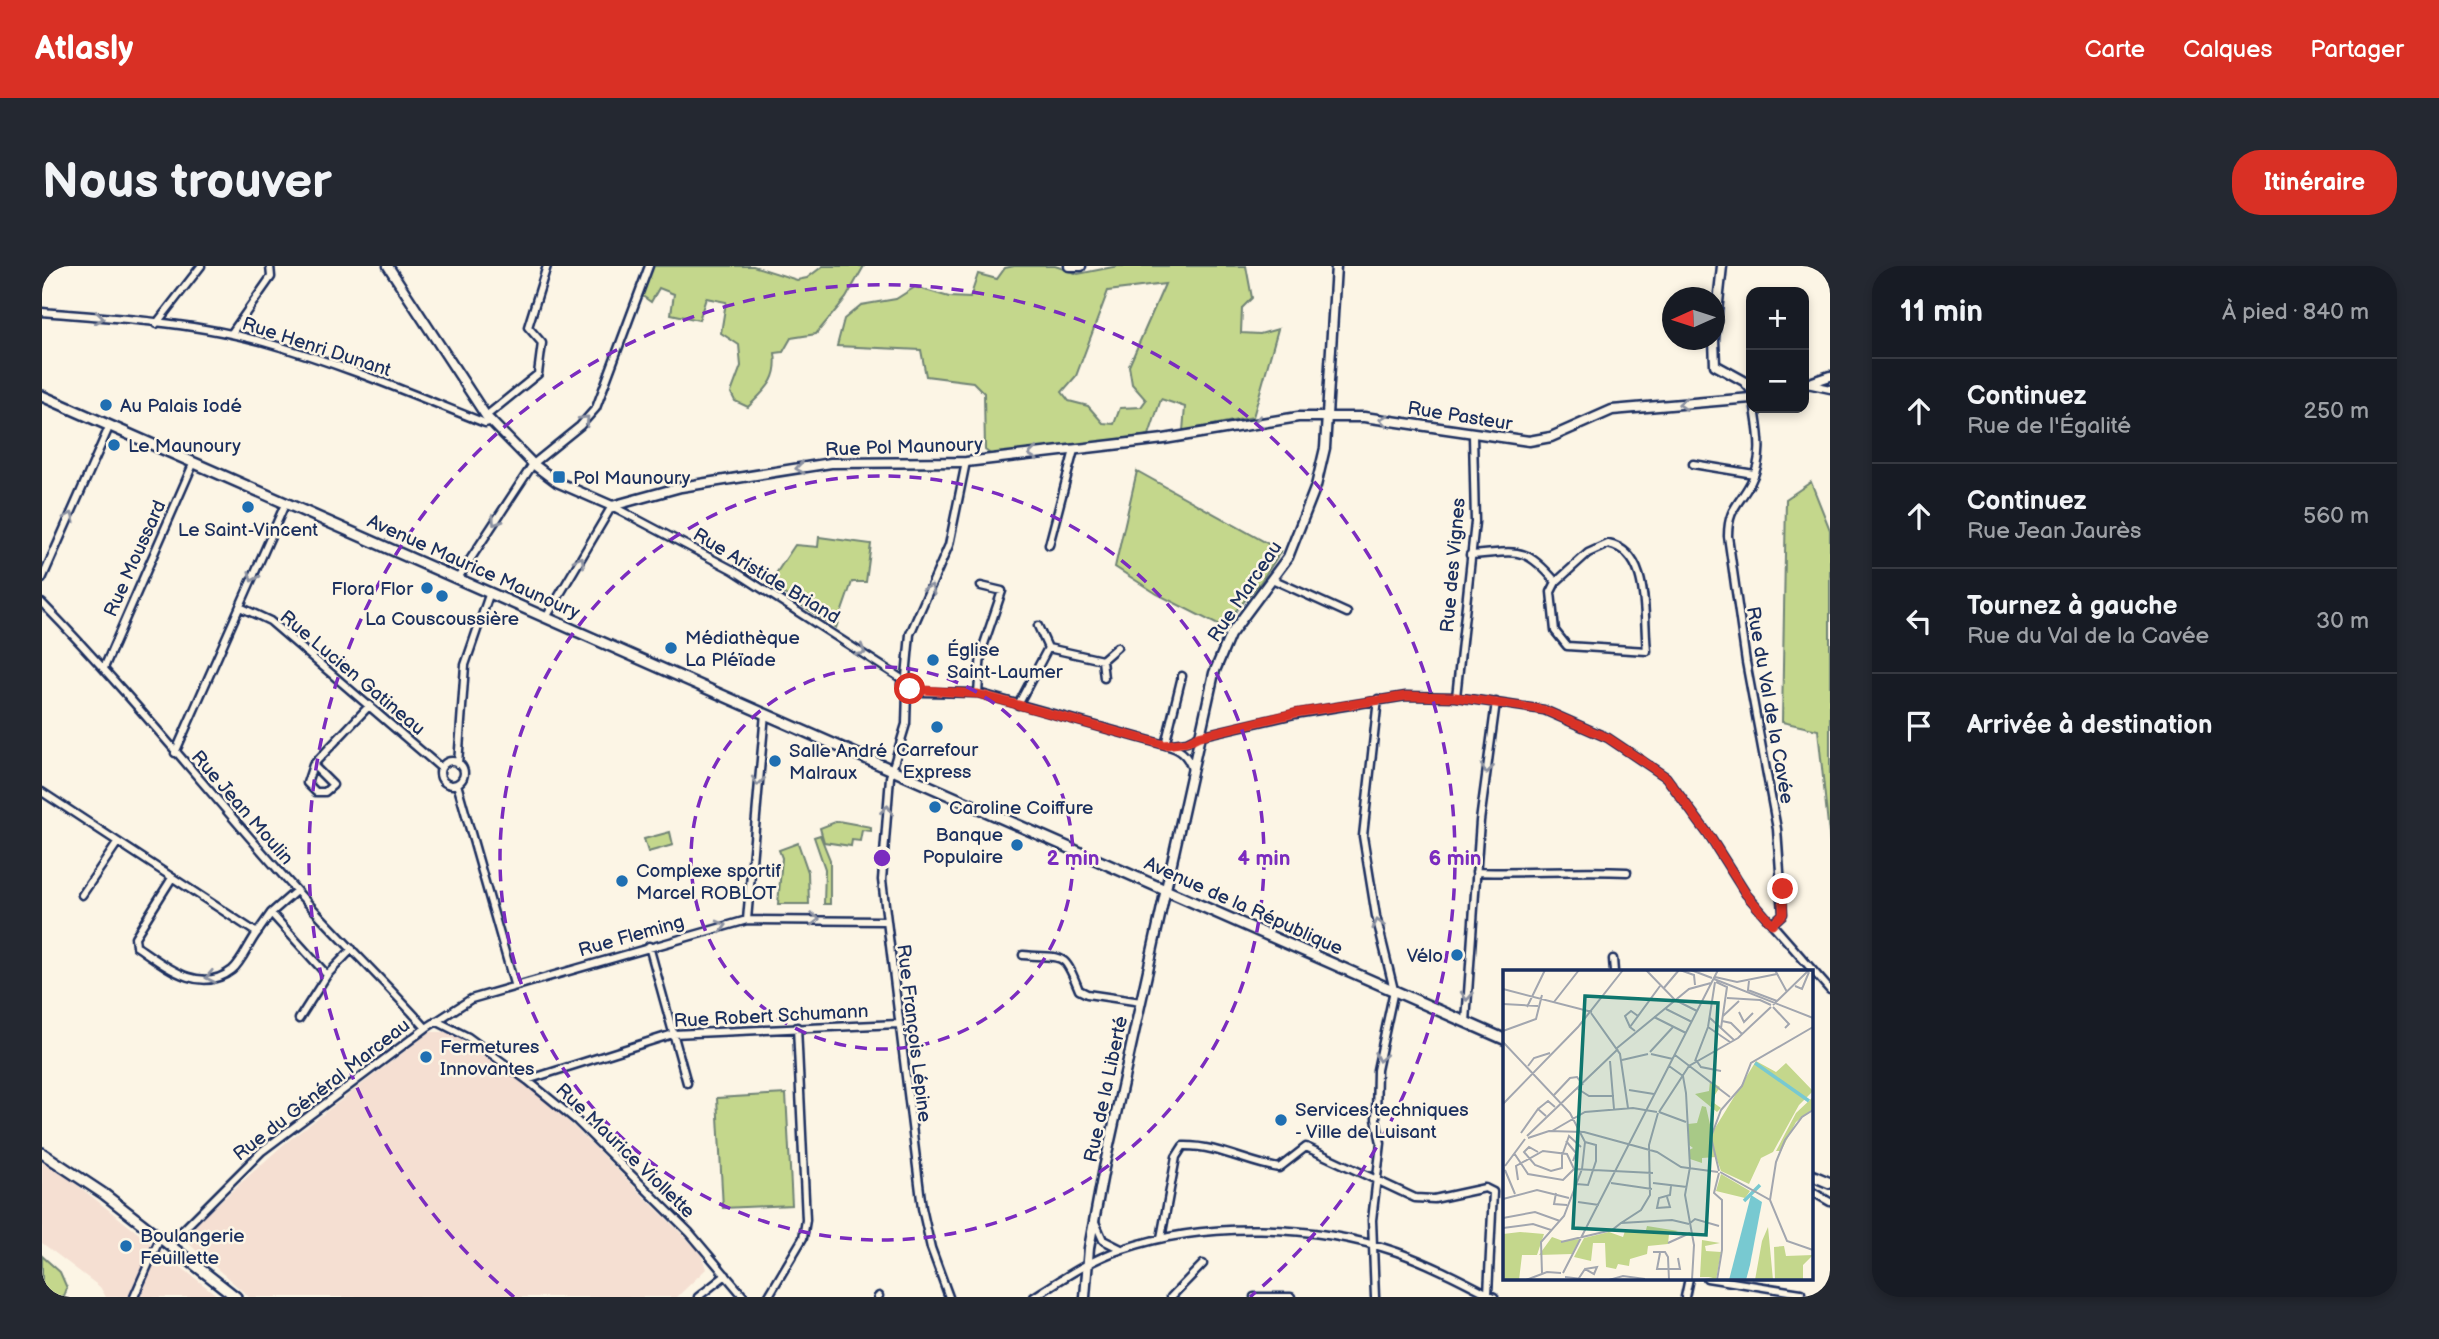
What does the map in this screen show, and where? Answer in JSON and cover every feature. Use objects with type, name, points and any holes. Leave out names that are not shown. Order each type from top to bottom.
[{"type":"main road","name":"Avenue Maurice Maunoury","points":[[42,396],[892,769]]},
{"type":"main road","name":"Avenue de la République","points":[[892,769],[1503,1039]]},
{"type":"main road","points":[[42,1153],[104,1194],[236,1297]]},
{"type":"main road","points":[[1812,1175],[1830,1183]]},
{"type":"street","points":[[156,324],[201,266]]},
{"type":"street","points":[[231,334],[271,277],[270,266]]},
{"type":"street","points":[[388,266],[489,419],[533,464],[573,491],[612,506],[547,617]]},
{"type":"street","points":[[489,419],[538,374],[542,343],[528,327],[547,266]]},
{"type":"street","points":[[458,578],[533,464],[580,426],[596,408],[649,266]]},
{"type":"street","points":[[1069,266],[1081,266]]},
{"type":"street","name":"Rue Marceau","points":[[1167,891],[1199,736],[1221,651],[1242,615],[1272,579],[1296,539],[1316,486],[1325,448],[1336,266]]},
{"type":"street","points":[[1720,287],[1722,266]]},
{"type":"street","name":"Rue Henri Dunant","points":[[42,312],[231,334],[360,374],[485,423],[489,419]]},
{"type":"street","points":[[1714,350],[1715,365],[1746,384]]},
{"type":"street","points":[[1809,384],[1830,376]]},
{"type":"street","points":[[1809,386],[1830,389]]},
{"type":"street","name":"Rue Pasteur","points":[[1326,416],[1364,417],[1473,435],[1530,441],[1550,437],[1612,410],[1746,398]]},
{"type":"street","name":"Rue du Val de la Cavée","points":[[1756,413],[1760,455],[1754,474],[1728,516],[1728,536],[1746,662],[1777,829],[1783,914],[1772,924]]},
{"type":"street","name":"Rue Pol Maunoury","points":[[612,506],[681,487],[831,463],[966,463],[1164,439],[1262,421],[1326,416]]},
{"type":"street","points":[[42,579],[110,425]]},
{"type":"street","name":"Rue des Vignes","points":[[1455,697],[1475,522],[1473,435]]},
{"type":"street","points":[[1049,545],[1074,450]]},
{"type":"street","name":"Rue Moussard","points":[[104,668],[194,462]]},
{"type":"street","points":[[966,463],[949,545],[910,634],[904,678],[912,680],[909,689],[921,692],[978,694],[1177,748],[1188,757],[1192,769]]},
{"type":"street","points":[[1693,464],[1754,474]]},
{"type":"street","points":[[175,753],[286,502]]},
{"type":"street","name":"Rue Aristide Briand","points":[[612,506],[733,570],[904,678]]},
{"type":"street","points":[[1608,544],[1620,547],[1631,555],[1639,570],[1647,651],[1567,646],[1555,631],[1551,592],[1556,582],[1596,547],[1608,544]]},
{"type":"street","points":[[1470,555],[1522,552],[1537,560],[1556,582]]},
{"type":"street","points":[[1272,579],[1347,613]]},
{"type":"street","points":[[978,694],[981,653],[1002,591],[981,586]]},
{"type":"street","points":[[489,592],[464,665],[458,764],[463,774],[457,784],[514,984]]},
{"type":"street","name":"Rue Jean Moulin","points":[[42,603],[104,668],[296,891],[426,1028]]},
{"type":"street","name":"Rue Lucien Gatineau","points":[[240,607],[270,621],[441,768]]},
{"type":"street","points":[[1038,626],[1048,648]]},
{"type":"street","points":[[1102,660],[1117,647]]},
{"type":"street","points":[[1018,705],[1048,648]]},
{"type":"street","points":[[1048,648],[1102,660]]},
{"type":"street","points":[[1102,660],[1104,678]]},
{"type":"street","points":[[1165,745],[1182,677]]},
{"type":"street","name":"Rue François Lépine","points":[[909,689],[906,724],[892,769],[884,836],[883,901],[922,1208],[931,1248],[949,1297]]},
{"type":"street","points":[[1165,745],[1378,699],[1406,696],[1455,697],[1544,710],[1608,738],[1666,777],[1708,834],[1746,894],[1830,990]]},
{"type":"street","points":[[1375,1297],[1375,1178],[1381,1143],[1377,1119],[1377,1070],[1394,990],[1376,916],[1363,836],[1378,699]]},
{"type":"street","points":[[1466,1022],[1476,872],[1496,702]]},
{"type":"street","points":[[313,765],[333,785],[325,792],[316,792],[307,783],[313,765],[370,705]]},
{"type":"street","points":[[747,920],[765,713]]},
{"type":"street","points":[[457,784],[443,782],[441,768],[447,762],[458,764]]},
{"type":"street","points":[[42,792],[257,933]]},
{"type":"street","points":[[82,895],[118,842]]},
{"type":"street","points":[[1476,872],[1530,874],[1576,869],[1628,872]]},
{"type":"street","points":[[172,878],[135,937],[136,946],[179,975],[191,979],[202,979],[232,970],[271,914],[296,891]]},
{"type":"street","name":"Rue de la Liberté","points":[[1085,1297],[1094,1219],[1167,891]]},
{"type":"street","points":[[271,914],[327,975]]},
{"type":"street","name":"Rue Fleming","points":[[436,1021],[471,999],[514,984],[747,920],[885,921]]},
{"type":"street","points":[[649,946],[687,1083]]},
{"type":"street","points":[[299,1019],[327,975],[352,949]]},
{"type":"street","points":[[1023,955],[1063,959],[1071,965],[1079,990],[1087,994],[1141,1002]]},
{"type":"street","points":[[1613,959],[1615,970]]},
{"type":"street","name":"Rue du Général Marceau","points":[[169,1244],[252,1159],[436,1021]]},
{"type":"street","name":"Rue Maurice Viollette","points":[[436,1021],[468,1037],[527,1080],[587,1130],[690,1233],[744,1297]]},
{"type":"street","name":"Rue Robert Schumann","points":[[527,1080],[673,1034],[898,1024]]},
{"type":"street","points":[[768,1297],[803,1238],[806,1220],[796,1027]]},
{"type":"street","points":[[1034,1297],[1088,1264],[1121,1249],[1161,1238],[1234,1228],[1298,1233],[1373,1244],[1425,1262],[1491,1295],[1493,1192],[1485,1188],[1434,1199],[1415,1198],[1306,1146],[1279,1168],[1242,1156],[1183,1146],[1176,1157],[1161,1238]]},
{"type":"street","points":[[1812,1192],[1830,1202]]},
{"type":"street","points":[[1094,1219],[1103,1240],[1121,1249]]},
{"type":"street","points":[[134,1297],[160,1238]]},
{"type":"street","points":[[1171,1297],[1203,1264]]},
{"type":"street","points":[[698,1297],[726,1275]]},
{"type":"street","points":[[1719,1280],[1801,1293]]},
{"type":"street","points":[[1768,1297],[1769,1288]]},
{"type":"street","points":[[1254,1297],[1291,1297]]},
{"type":"shaded area","points":[[430,1032],[447,1032],[488,1055],[560,1113],[701,1253],[706,1269],[677,1297],[249,1297],[188,1243],[195,1224],[284,1144]]},
{"type":"shaded area","points":[[42,1161],[57,1169],[219,1297],[106,1297],[100,1287],[42,1243]]},
{"type":"green space","points":[[652,266],[753,266],[797,280],[807,278],[823,266],[864,266],[846,298],[816,334],[791,338],[783,352],[775,353],[775,370],[770,383],[748,407],[735,401],[731,393],[741,366],[739,345],[721,333],[726,302],[706,298],[699,320],[671,314],[674,294],[659,288],[651,302],[641,295]]},
{"type":"green space","points":[[1055,266],[1078,274],[1118,266],[1246,266],[1252,298],[1242,308],[1241,333],[1260,334],[1278,329],[1253,417],[1183,431],[1185,407],[1161,399],[1149,435],[993,456],[985,450],[984,393],[973,382],[926,376],[921,350],[837,346],[844,319],[861,305],[896,299],[915,287],[949,297],[970,298],[978,274],[997,279],[1005,268]],"holes":[[[1165,284],[1129,366],[1132,384],[1146,400],[1141,407],[1120,408],[1114,424],[1103,423],[1088,406],[1069,401],[1062,392],[1076,376],[1108,291]]]},
{"type":"green space","points":[[1137,471],[1281,551],[1260,583],[1222,627],[1157,594],[1115,567]]},
{"type":"green space","points":[[1811,482],[1830,530],[1830,844],[1818,730],[1782,722],[1786,499]]},
{"type":"green space","points":[[819,537],[871,544],[866,582],[852,582],[836,628],[769,584],[795,545],[818,547]]},
{"type":"green space","points":[[838,821],[871,827],[871,831],[862,830],[860,841],[852,840],[851,846],[824,842],[820,828]]},
{"type":"green space","points":[[670,832],[673,845],[648,852],[644,839]]},
{"type":"green space","points":[[820,835],[830,860],[830,904],[824,904],[825,869],[814,837]]},
{"type":"green space","points":[[798,843],[808,872],[809,904],[778,904],[782,858],[779,850]]},
{"type":"green space","points":[[786,1094],[792,1205],[723,1208],[717,1098]]},
{"type":"green space","points":[[42,1256],[60,1272],[67,1288],[64,1297],[42,1297]]},
{"type":"place","name":"Au Palais Iodé","points":[[106,405]]},
{"type":"place","name":"Le Maunoury","points":[[114,445]]},
{"type":"place","name":"Pol Maunoury","points":[[559,477]]},
{"type":"place","name":"Le Saint-Vincent","points":[[248,507]]},
{"type":"place","name":"Flora Flor","points":[[427,588]]},
{"type":"place","name":"La Couscoussière","points":[[442,596]]},
{"type":"place","name":"Médiathèque La Pléïade","points":[[671,648]]},
{"type":"place","name":"Église Saint-Laumer","points":[[933,660]]},
{"type":"place","name":"Carrefour Express","points":[[937,727]]},
{"type":"place","name":"Salle André Malraux","points":[[775,761]]},
{"type":"place","name":"Caroline Coiffure","points":[[935,807]]},
{"type":"place","name":"Banque Populaire","points":[[1017,845]]},
{"type":"place","name":"Complexe sportif Marcel ROBLOT","points":[[622,881]]},
{"type":"place","name":"Vélo","points":[[1457,955]]},
{"type":"place","name":"Fermetures Innovantes","points":[[426,1057]]},
{"type":"place","name":"Services techniques - Ville de Luisant","points":[[1281,1120]]},
{"type":"place","name":"Boulangerie Feuillette","points":[[126,1246]]},
{"type":"route","points":[[910,689],[912,687],[921,692],[978,694],[1165,745],[1187,742],[1199,736],[1295,713],[1406,696],[1455,697],[1544,710],[1608,738],[1666,777],[1708,834],[1746,894],[1772,924],[1783,914],[1783,889]]}]
